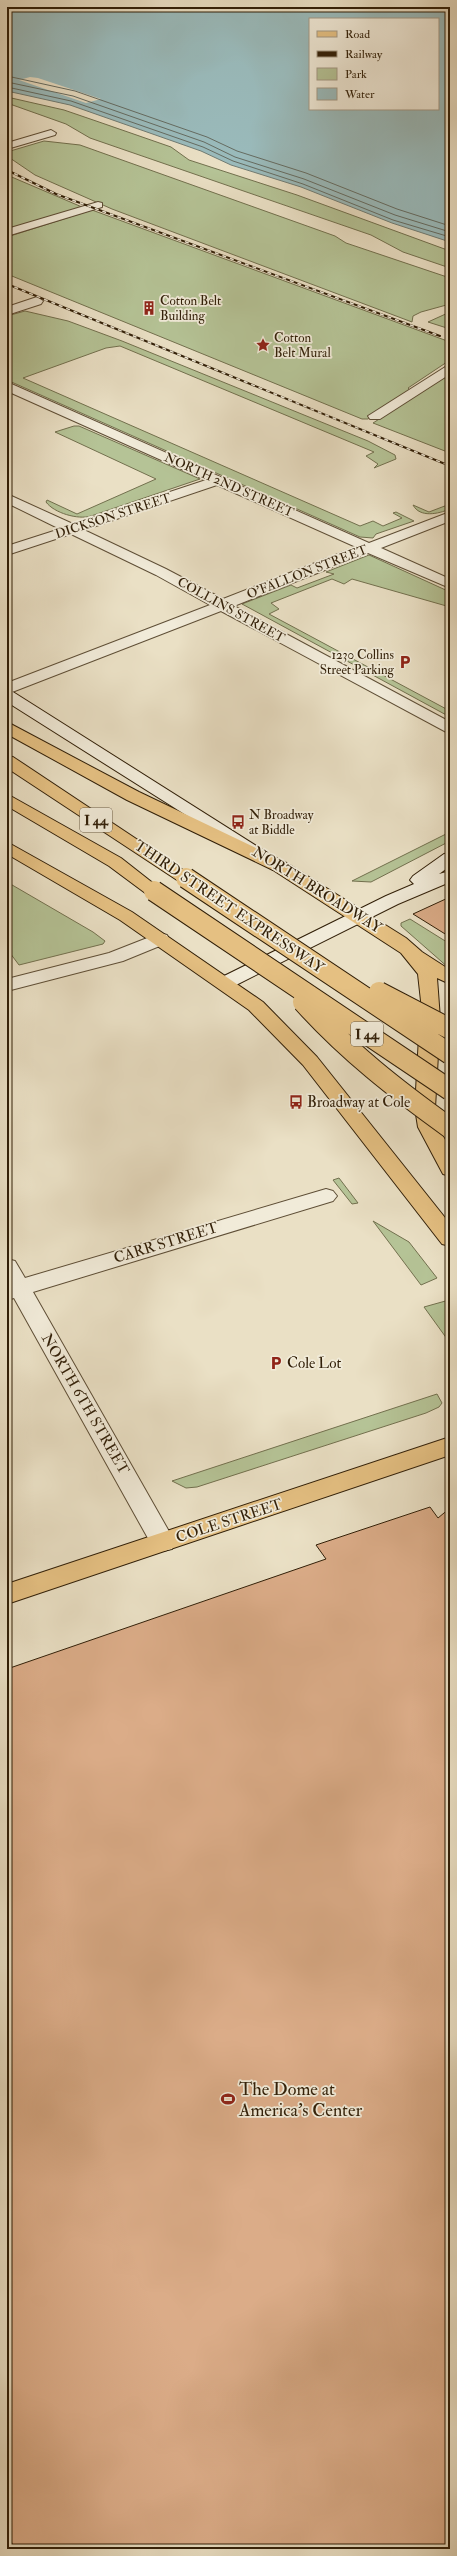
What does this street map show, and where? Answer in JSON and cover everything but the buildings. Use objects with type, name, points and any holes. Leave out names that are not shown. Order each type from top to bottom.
[{"type":"main road","points":[[7,727],[133,796],[279,866]]},
{"type":"main road","name":"THIRD STREET EXPRESSWAY","points":[[7,761],[450,1054]]},
{"type":"main road","points":[[7,785],[115,862]]},
{"type":"main road","name":"THIRD STREET EXPRESSWAY","points":[[7,799],[115,862],[154,892],[450,1090]]},
{"type":"main road","points":[[7,847],[75,885],[160,939],[256,1006],[310,1061],[450,1239]]},
{"type":"main road","name":"NORTH BROADWAY","points":[[279,866],[360,917],[413,953],[425,970],[431,988],[425,1087],[428,1127],[450,1169]]},
{"type":"main road","points":[[297,952],[450,1029]]},
{"type":"main road","points":[[413,953],[450,978]]},
{"type":"main road","points":[[283,978],[346,1047],[398,1090],[450,1128]]},
{"type":"main road","name":"COLE STREET","points":[[7,1594],[395,1466],[450,1446]]},
{"type":"main road","points":[[395,1466],[450,1463]]},
{"type":"street","points":[[7,146],[51,133]]},
{"type":"street","points":[[7,233],[98,205]]},
{"type":"street","points":[[7,311],[37,301]]},
{"type":"street","points":[[375,416],[450,368]]},
{"type":"street","name":"NORTH 2ND STREET","points":[[7,386],[450,584]]},
{"type":"street","name":"DICKSON STREET","points":[[7,551],[219,480]]},
{"type":"street","name":"COLLINS STREET","points":[[7,498],[161,572],[450,729]]},
{"type":"street","name":"O'FALLON STREET","points":[[7,689],[450,516]]},
{"type":"street","name":"NORTH BROADWAY","points":[[7,696],[279,866]]},
{"type":"street","points":[[392,900],[450,858]]},
{"type":"street","points":[[225,983],[392,900],[450,876]]},
{"type":"street","points":[[7,985],[116,957],[160,939]]},
{"type":"street","name":"CARR STREET","points":[[13,1291],[326,1196]]},
{"type":"street","name":"NORTH 6TH STREET","points":[[7,1266],[13,1291],[164,1542]]},
{"type":"green space","points":[[7,97],[64,110],[171,147],[189,160],[297,195],[450,251],[450,268],[403,252],[371,235],[90,138],[66,124],[7,103]]},
{"type":"green space","points":[[44,141],[80,145],[335,236],[346,243],[450,278],[450,304],[421,312],[413,316],[412,322],[112,209],[35,175],[7,156],[7,152]]},
{"type":"green space","points":[[7,175],[82,207],[7,230]]},
{"type":"green space","points":[[92,210],[450,342],[450,360],[408,388],[410,390],[368,419],[362,419],[7,274],[7,237]]},
{"type":"green space","points":[[25,311],[68,321],[122,341],[368,441],[395,455],[396,459],[374,468],[378,464],[366,456],[374,452],[120,346],[106,348],[23,378],[360,526],[373,521],[383,526],[402,518],[393,513],[396,512],[414,521],[376,534],[373,538],[360,537],[7,380],[7,316]]},
{"type":"green space","points":[[450,312],[450,329],[428,322]]},
{"type":"green space","points":[[450,374],[450,453],[373,423]]},
{"type":"green space","points":[[74,426],[79,426],[200,479],[91,516],[80,517],[67,515],[50,506],[46,502],[47,500],[77,514],[156,479],[55,432]]},
{"type":"green space","points":[[450,504],[450,509],[430,514],[420,512],[413,505],[429,512]]},
{"type":"green space","points":[[369,555],[450,592],[450,607],[352,579],[344,584],[332,579],[271,603],[279,609],[269,614],[450,711],[450,717],[242,604],[291,585],[297,588],[334,574],[326,572]]},
{"type":"green space","points":[[450,832],[450,841],[371,882],[352,881]]},
{"type":"green space","points":[[7,882],[93,932],[105,941],[103,944],[19,965],[7,949]]},
{"type":"green space","points":[[410,919],[450,944],[450,969],[401,926],[401,923]]},
{"type":"green space","points":[[339,1178],[358,1203],[352,1204],[333,1180]]},
{"type":"green space","points":[[373,1221],[409,1242],[437,1278],[421,1285]]},
{"type":"green space","points":[[450,1300],[450,1343],[424,1307]]},
{"type":"green space","points":[[437,1394],[442,1403],[439,1407],[426,1413],[197,1487],[186,1488],[172,1481]]},
{"type":"water","points":[[7,7],[450,7],[450,242],[392,223],[301,187],[231,165],[201,151],[70,105],[7,91]]},
{"type":"pier","points":[[30,77],[38,78],[101,99],[86,103],[19,80]]},
{"type":"railway","points":[[7,170],[56,194],[440,336]]},
{"type":"railway","points":[[7,284],[450,466]]},
{"type":"place","name":"Cotton Belt Building","points":[[149,308]]},
{"type":"place","name":"Cotton Belt Mural","points":[[263,345]]},
{"type":"place","name":"1230 Collins Street Parking","points":[[405,662]]},
{"type":"place","name":"N Broadway at Biddle","points":[[238,822]]},
{"type":"place","name":"Broadway at Cole","points":[[296,1102]]},
{"type":"place","name":"Cole Lot","points":[[276,1363]]},
{"type":"place","name":"The Dome at America's Center","points":[[228,2099]]}]
